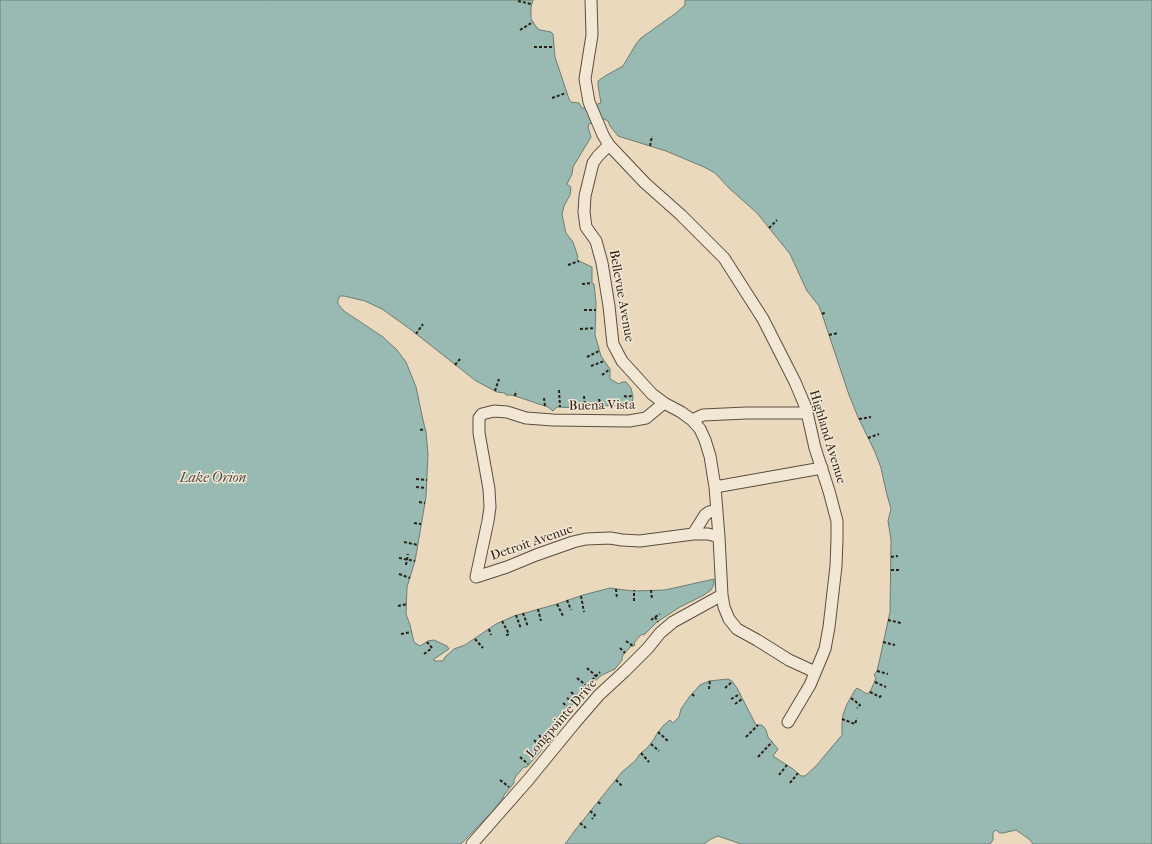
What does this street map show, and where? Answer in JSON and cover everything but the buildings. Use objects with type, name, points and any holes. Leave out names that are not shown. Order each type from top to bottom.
[{"type":"street","points":[[591,0],[592,35],[585,79],[589,102],[609,145]]},
{"type":"street","name":"Bellevue Avenue","points":[[609,145],[593,163],[585,196],[584,212],[586,227],[596,241],[602,264],[609,306],[613,344],[622,361],[652,394],[664,403]]},
{"type":"street","name":"Highland Avenue","points":[[609,145],[645,183],[724,258],[764,319],[795,382],[807,414],[815,448],[837,521],[836,566],[825,649],[810,685],[788,722]]},
{"type":"street","points":[[664,403],[681,412],[692,420],[700,429],[710,456],[717,510],[722,595],[724,607],[729,619],[737,629],[789,660],[815,672]]},
{"type":"street","name":"Buena Vista","points":[[476,577],[490,508],[489,489],[479,433],[479,418],[482,414],[494,411],[507,412],[526,418],[553,420],[630,421],[646,418],[664,403]]},
{"type":"street","points":[[692,420],[703,415],[746,413],[807,414]]},
{"type":"street","points":[[715,487],[822,468]]},
{"type":"street","points":[[693,534],[705,515],[709,512],[717,510]]},
{"type":"street","name":"Detroit Avenue","points":[[476,577],[572,542],[586,539],[610,538],[640,541],[693,534],[708,534],[719,537]]},
{"type":"street","name":"Longpointe Drive","points":[[472,844],[529,780],[599,695],[648,648],[660,633],[673,622],[722,595]]},
{"type":"path","points":[[518,1],[531,4]]},
{"type":"path","points":[[520,30],[533,22]]},
{"type":"path","points":[[534,47],[553,47]]},
{"type":"path","points":[[552,98],[566,93]]},
{"type":"path","points":[[650,146],[652,136]]},
{"type":"path","points":[[769,228],[777,220]]},
{"type":"path","points":[[568,265],[579,261]]},
{"type":"path","points":[[582,284],[592,283]]},
{"type":"path","points":[[584,310],[596,310]]},
{"type":"path","points":[[822,314],[826,312]]},
{"type":"path","points":[[416,334],[423,324]]},
{"type":"path","points":[[580,330],[595,328]]},
{"type":"path","points":[[829,335],[838,333]]},
{"type":"path","points":[[587,357],[599,351]]},
{"type":"path","points":[[455,365],[460,359]]},
{"type":"path","points":[[591,366],[604,361]]},
{"type":"path","points":[[602,375],[610,369]]},
{"type":"path","points":[[495,391],[499,380]]},
{"type":"path","points":[[515,396],[516,390]]},
{"type":"path","points":[[559,390],[560,407]]},
{"type":"path","points":[[624,396],[628,397],[633,395]]},
{"type":"path","points":[[584,396],[585,407]]},
{"type":"path","points":[[544,398],[544,406]]},
{"type":"path","points":[[599,399],[601,406]]},
{"type":"path","points":[[860,419],[871,417]]},
{"type":"path","points":[[420,430],[425,429]]},
{"type":"path","points":[[868,438],[879,434]]},
{"type":"path","points":[[416,480],[427,480]]},
{"type":"path","points":[[416,487],[426,488]]},
{"type":"path","points":[[419,502],[425,503]]},
{"type":"path","points":[[414,523],[421,524]]},
{"type":"path","points":[[404,542],[418,545]]},
{"type":"path","points":[[406,565],[408,554]]},
{"type":"path","points":[[891,556],[898,556]]},
{"type":"path","points":[[399,558],[415,561]]},
{"type":"path","points":[[891,570],[899,570]]},
{"type":"path","points":[[399,574],[410,578]]},
{"type":"path","points":[[616,589],[617,599]]},
{"type":"path","points":[[634,590],[634,601]]},
{"type":"path","points":[[651,590],[652,599]]},
{"type":"path","points":[[581,596],[584,612]]},
{"type":"path","points":[[567,600],[571,610]]},
{"type":"path","points":[[398,606],[407,604]]},
{"type":"path","points":[[557,604],[563,616]]},
{"type":"path","points":[[538,609],[541,621]]},
{"type":"path","points":[[523,613],[528,627]]},
{"type":"path","points":[[651,620],[660,614]]},
{"type":"path","points":[[516,615],[521,629]]},
{"type":"path","points":[[655,617],[658,622]]},
{"type":"path","points":[[888,620],[901,623]]},
{"type":"path","points":[[502,621],[509,634],[505,636]]},
{"type":"path","points":[[489,629],[491,635]]},
{"type":"path","points":[[401,634],[411,632]]},
{"type":"path","points":[[475,639],[483,648]]},
{"type":"path","points":[[626,640],[633,646]]},
{"type":"path","points":[[424,654],[432,648],[427,642]]},
{"type":"path","points":[[883,642],[895,645]]},
{"type":"path","points":[[620,648],[625,653]]},
{"type":"path","points":[[587,668],[597,677]]},
{"type":"path","points":[[877,671],[888,674]]},
{"type":"path","points":[[592,680],[597,677],[600,672]]},
{"type":"path","points":[[577,678],[587,686]]},
{"type":"path","points":[[709,689],[710,680]]},
{"type":"path","points":[[725,688],[732,682]]},
{"type":"path","points":[[875,682],[886,688]]},
{"type":"path","points":[[571,692],[578,698]]},
{"type":"path","points":[[870,692],[880,697],[882,694]]},
{"type":"path","points":[[692,694],[695,697]]},
{"type":"path","points":[[731,699],[740,694]]},
{"type":"path","points":[[567,698],[574,703]]},
{"type":"path","points":[[851,698],[860,705],[857,708]]},
{"type":"path","points":[[735,704],[742,699]]},
{"type":"path","points":[[563,703],[569,708]]},
{"type":"path","points":[[842,719],[855,724],[857,718]]},
{"type":"path","points":[[746,737],[758,725]]},
{"type":"path","points":[[551,728],[556,731]]},
{"type":"path","points":[[658,732],[668,741]]},
{"type":"path","points":[[538,735],[544,741]]},
{"type":"path","points":[[534,740],[540,746]]},
{"type":"path","points":[[758,757],[772,742]]},
{"type":"path","points":[[651,744],[659,751]]},
{"type":"path","points":[[640,753],[649,762]]},
{"type":"path","points":[[520,757],[529,765]]},
{"type":"path","points":[[780,775],[787,765]]},
{"type":"path","points":[[790,783],[798,773]]},
{"type":"path","points":[[500,780],[510,788]]},
{"type":"path","points":[[616,780],[623,787]]},
{"type":"path","points":[[598,802],[602,805]]},
{"type":"path","points":[[590,811],[596,815],[592,819]]},
{"type":"path","points":[[580,823],[586,828]]},
{"type":"water","name":"Lake Orion","points":[[0,0],[533,0],[531,7],[531,19],[537,28],[553,34],[555,57],[569,99],[571,102],[579,103],[582,108],[584,108],[601,103],[598,81],[623,66],[641,38],[676,13],[685,5],[685,0],[1152,0],[1152,844],[1033,844],[1029,839],[1016,830],[1000,833],[996,830],[993,832],[993,840],[990,844],[741,844],[718,836],[704,844],[565,844],[622,772],[648,747],[663,726],[670,720],[673,723],[679,717],[681,709],[700,685],[709,681],[728,679],[732,681],[756,725],[763,726],[768,737],[778,749],[773,756],[801,776],[805,776],[816,766],[842,735],[843,715],[855,690],[857,688],[867,694],[871,690],[876,678],[874,675],[877,671],[890,612],[891,540],[888,521],[891,509],[881,468],[849,395],[819,306],[807,291],[790,254],[757,213],[730,189],[715,173],[666,151],[618,136],[608,121],[604,119],[589,124],[588,127],[591,137],[573,167],[572,174],[567,184],[571,187],[570,195],[564,206],[562,214],[566,233],[573,242],[578,257],[577,259],[592,267],[592,283],[594,284],[596,303],[595,335],[601,356],[610,369],[610,379],[619,384],[626,382],[631,388],[633,397],[632,404],[577,408],[557,407],[553,411],[548,407],[515,396],[506,395],[505,393],[497,392],[476,381],[382,309],[365,301],[344,296],[340,296],[338,300],[338,304],[344,311],[383,337],[397,350],[406,362],[416,387],[426,432],[428,454],[426,497],[415,561],[407,587],[406,614],[414,642],[420,646],[428,641],[434,640],[447,646],[449,649],[434,659],[434,661],[443,661],[445,657],[454,649],[465,645],[496,624],[514,616],[583,595],[610,588],[633,591],[665,590],[714,579],[714,584],[711,590],[657,622],[645,634],[642,634],[638,638],[634,643],[635,645],[631,646],[623,655],[622,660],[615,669],[602,675],[595,681],[593,680],[567,711],[551,738],[540,745],[542,749],[540,752],[527,767],[524,767],[516,776],[514,783],[491,813],[461,844],[0,844]]}]
